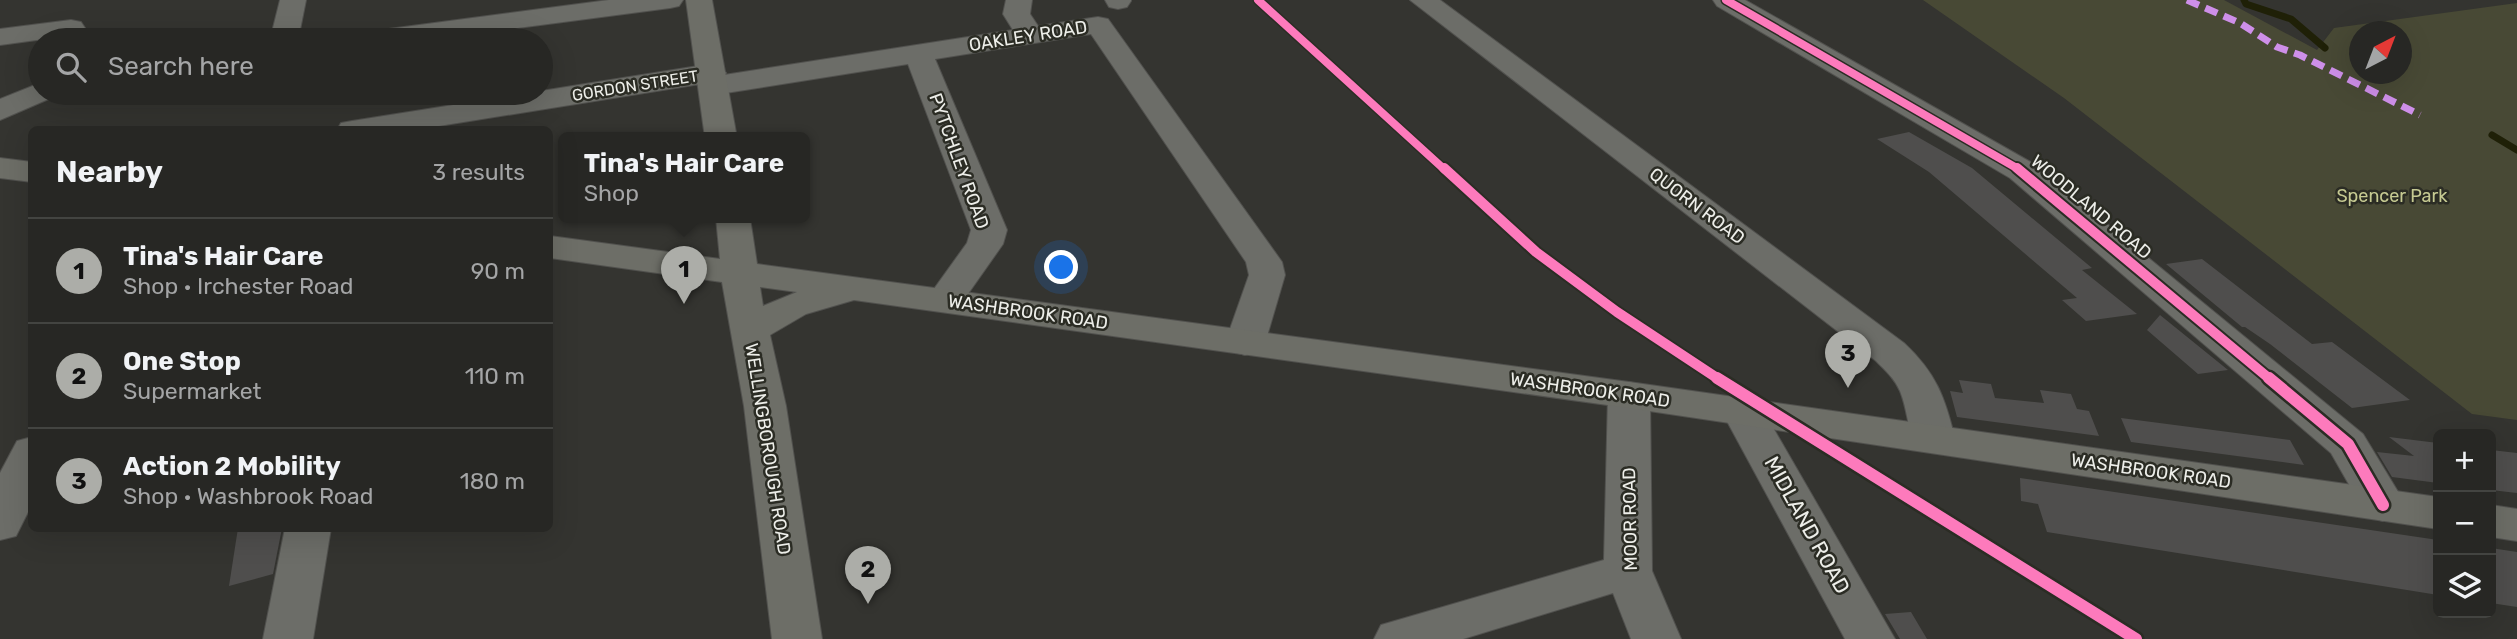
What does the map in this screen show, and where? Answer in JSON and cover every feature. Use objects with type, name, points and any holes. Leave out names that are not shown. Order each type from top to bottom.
[{"type":"main road","points":[[699,0],[720,132]]},
{"type":"main road","points":[[0,168],[28,172]]},
{"type":"main road","points":[[662,261],[706,244],[733,223]]},
{"type":"main road","name":"WELLINGBOROUGH ROAD","points":[[733,223],[765,406],[797,639]]},
{"type":"main road","name":"WASHBROOK ROAD","points":[[553,247],[1629,395],[2433,512]]},
{"type":"main road","points":[[750,332],[767,317],[790,306],[856,289]]},
{"type":"main road","points":[[2496,522],[2517,525]]},
{"type":"street","points":[[287,28],[293,0]]},
{"type":"street","points":[[457,28],[670,0]]},
{"type":"street","points":[[1018,0],[1016,13],[1030,34]]},
{"type":"street","name":"QUORN ROAD","points":[[1423,0],[1889,352],[1913,373],[1922,391],[1933,439]]},
{"type":"street","name":"WOODLAND ROAD","points":[[1726,0],[2022,171],[2348,444],[2383,505]]},
{"type":"street","points":[[1,37],[20,13]]},
{"type":"street","name":"OAKLEY ROAD","points":[[712,79],[919,54],[1098,25],[1264,262],[1267,275],[1245,343]]},
{"type":"street","points":[[1,37],[28,34]]},
{"type":"street","name":"PYTCHLEY ROAD","points":[[919,54],[989,230],[985,244],[945,300]]},
{"type":"street","name":"GORDON STREET","points":[[553,102],[712,79]]},
{"type":"street","points":[[0,111],[28,98]]},
{"type":"street","name":"GORDON STREET","points":[[380,126],[528,105]]},
{"type":"street","name":"MOOR ROAD","points":[[1629,395],[1628,571],[1656,639]]},
{"type":"street","name":"MIDLAND ROAD","points":[[1743,412],[1870,639]]},
{"type":"street","points":[[0,524],[28,460]]},
{"type":"street","points":[[288,639],[307,532]]},
{"type":"street","points":[[1399,639],[1628,571]]},
{"type":"green space","name":"Spencer Park","points":[[1923,0],[2224,0],[2317,50],[2334,28],[2349,26],[2349,84],[2412,84],[2412,21],[2385,21],[2517,3],[2517,420],[2472,414],[2064,98]]},
{"type":"building","points":[[1909,132],[1972,168],[2092,268],[2082,270],[2137,314],[2086,321],[2062,300],[2077,298],[1929,172],[1877,139]]},
{"type":"building","points":[[2202,259],[2312,344],[2332,342],[2410,400],[2352,408],[2270,344],[2242,327],[2166,264]]},
{"type":"building","points":[[2160,315],[2228,370],[2198,374],[2147,330]]},
{"type":"building","points":[[1959,380],[1991,384],[1995,398],[2044,403],[2040,390],[2071,394],[2077,409],[2089,411],[2099,436],[1957,417],[1950,391],[1963,393]]},
{"type":"building","points":[[2121,418],[2290,440],[2304,465],[2131,442]]},
{"type":"building","points":[[2389,437],[2433,442],[2433,482],[2392,477],[2377,452],[2414,456]]},
{"type":"building","points":[[2496,451],[2517,453],[2517,493],[2496,491]]},
{"type":"building","points":[[2020,478],[2433,539],[2433,594],[2047,532],[2038,504],[2021,501]]},
{"type":"building","points":[[237,532],[281,532],[273,574],[229,586]]},
{"type":"building","points":[[2496,549],[2517,552],[2517,607],[2496,604]]},
{"type":"building","points":[[1911,612],[1927,639],[1900,639],[1885,614]]},
{"type":"waterway","points":[[2244,0],[2246,4],[2291,19],[2325,48]]},
{"type":"waterway","points":[[2492,135],[2517,150]]},
{"type":"marked path","points":[[2187,0],[2240,23],[2277,47],[2300,55],[2420,115]]},
{"type":"cycle path","points":[[1258,0],[1536,252],[1617,312],[1728,385],[2136,639]]},
{"type":"cycle path","points":[[1726,0],[2022,171],[2348,444],[2383,505]]},
{"type":"place","name":"Tina's Hair Care","points":[[684,304]]},
{"type":"place","name":"Action 2 Mobility","points":[[1848,388]]},
{"type":"place","name":"One Stop","points":[[868,604]]}]
